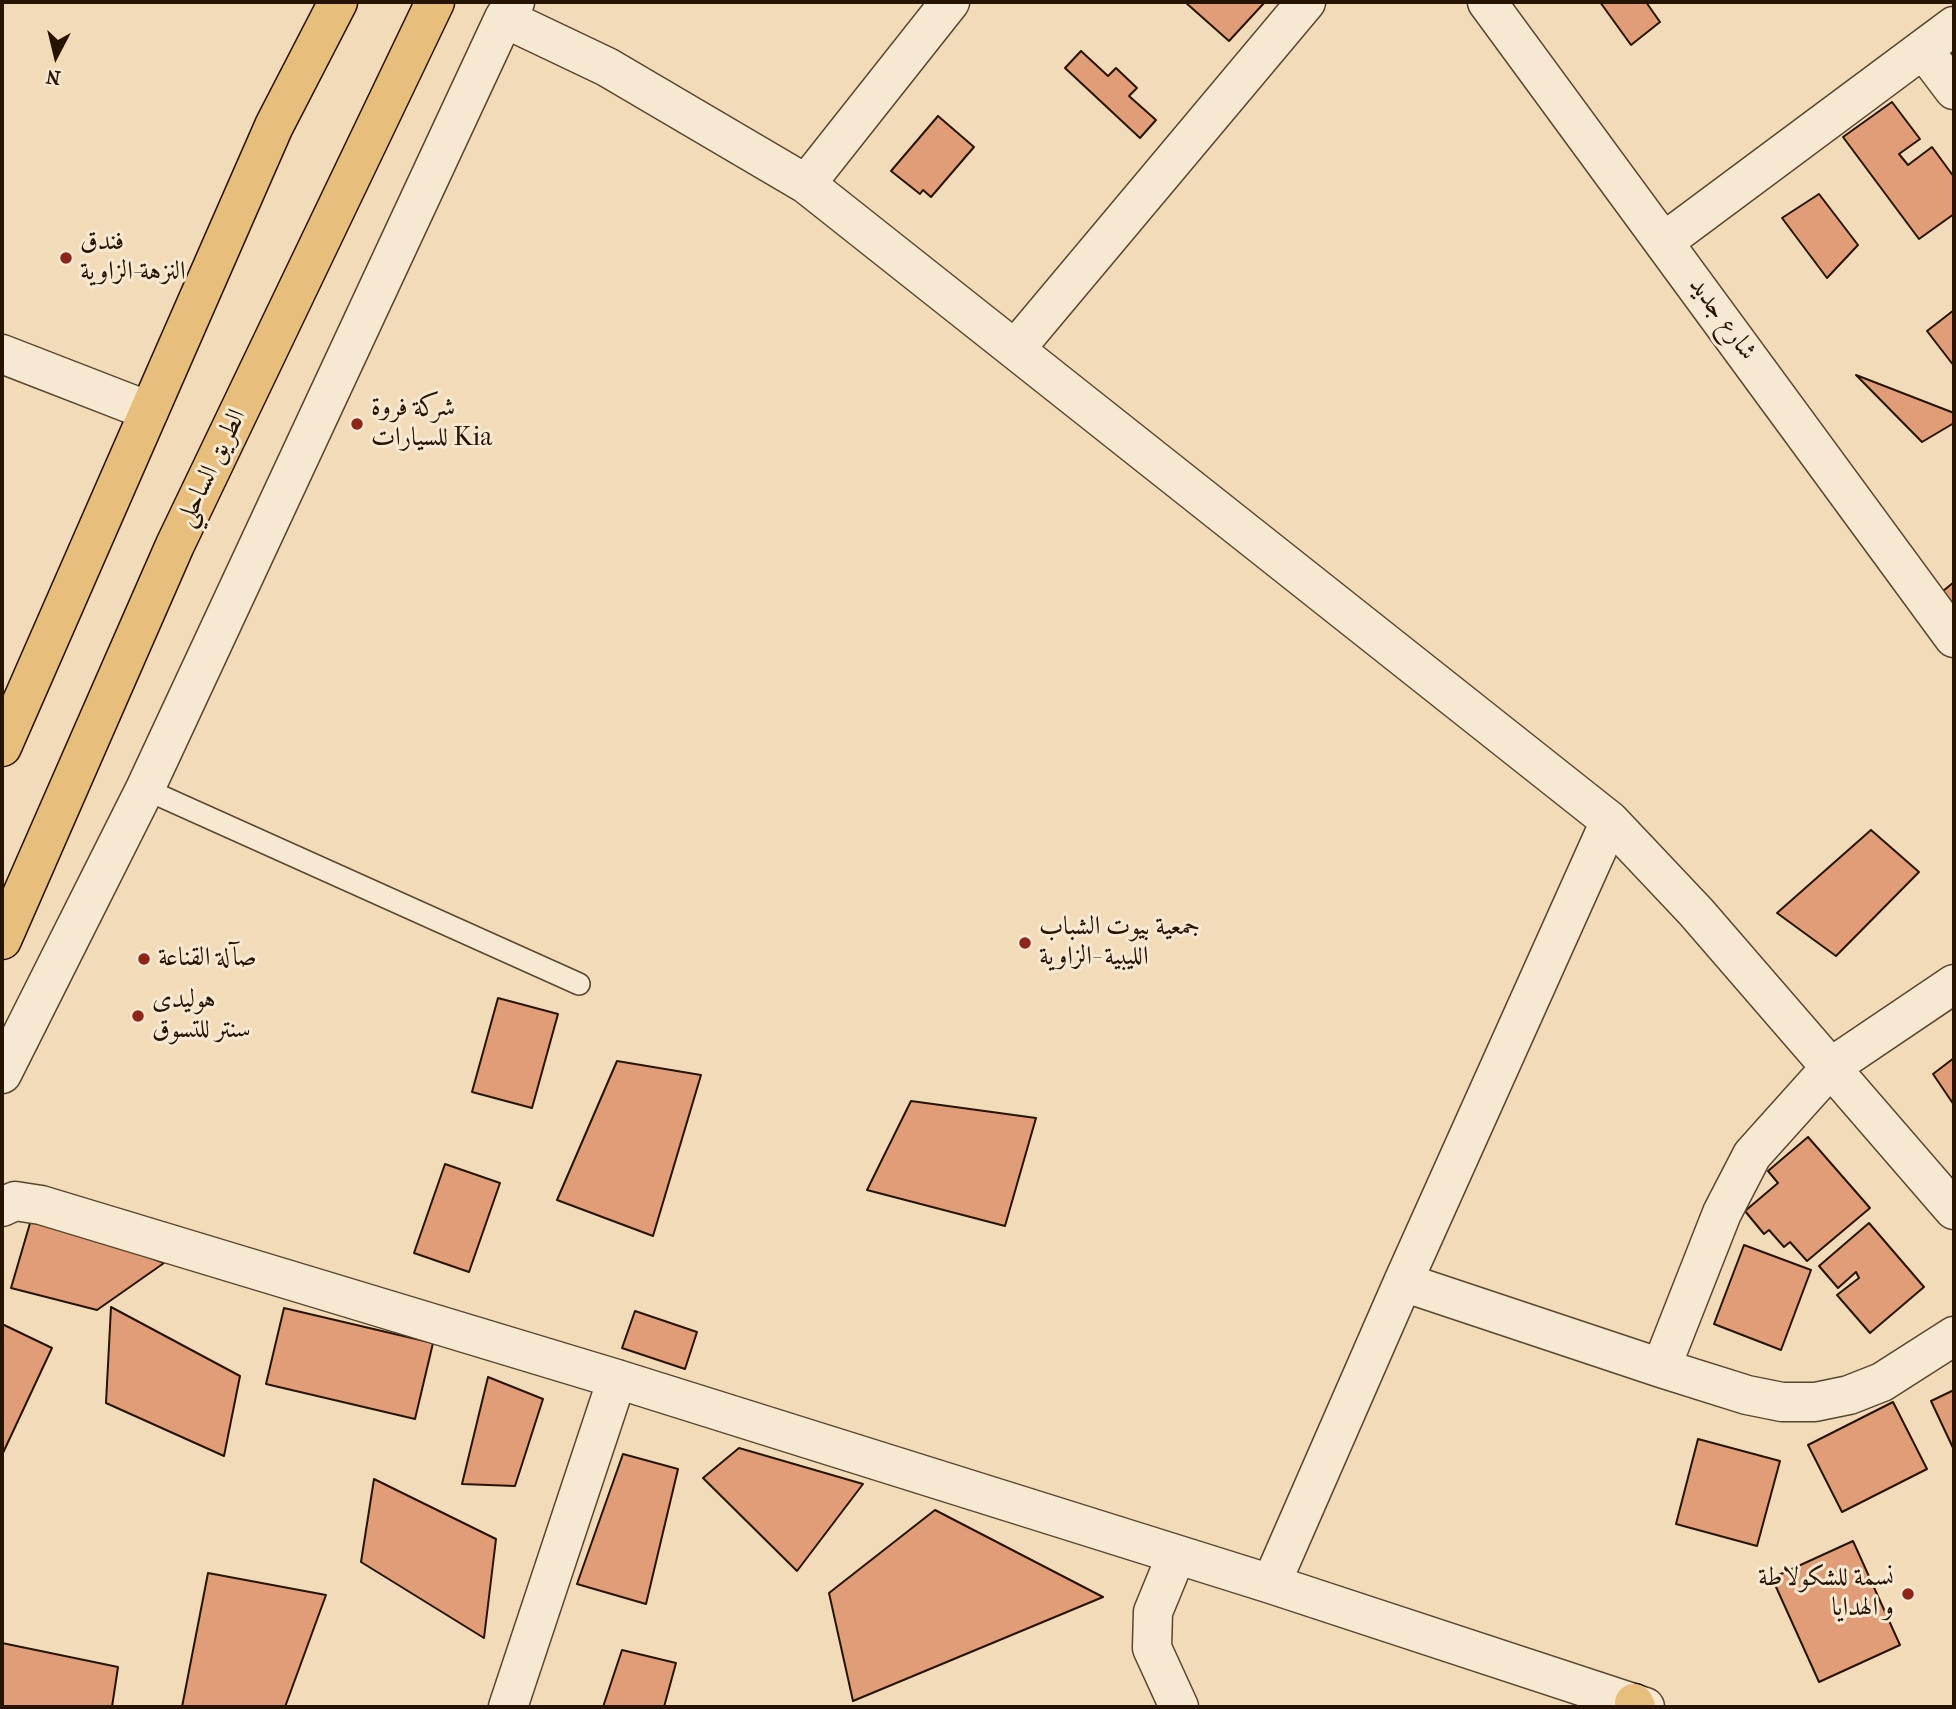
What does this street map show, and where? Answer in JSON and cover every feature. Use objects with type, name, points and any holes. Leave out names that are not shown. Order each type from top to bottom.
[{"type":"highway","points":[[2,747],[274,125],[338,2]]},
{"type":"highway","name":"الطريق الساحلي","points":[[2,940],[175,545],[435,2]]},
{"type":"street","points":[[806,184],[950,2]]},
{"type":"street","points":[[1016,348],[1306,2]]},
{"type":"street","name":"شارع جديد","points":[[1487,2],[1954,638]]},
{"type":"street","points":[[2,1074],[145,789],[510,10],[806,184],[1610,821],[1696,912],[1954,1210]]},
{"type":"street","points":[[1665,241],[1954,26]]},
{"type":"street","points":[[1923,48],[1954,90]]},
{"type":"street","points":[[2,354],[149,411]]},
{"type":"street","points":[[1271,1584],[1610,821]]},
{"type":"street","points":[[1661,1368],[1722,1213],[1752,1155],[1831,1067],[1954,984]]},
{"type":"street","points":[[2,1207],[15,1201],[41,1205],[617,1380],[1271,1584],[1638,1706]]},
{"type":"street","points":[[1403,1282],[1661,1368],[1747,1395],[1782,1402],[1815,1402],[1849,1395],[1882,1382],[1954,1336]]},
{"type":"street","points":[[508,1707],[617,1380]]},
{"type":"street","points":[[1176,1556],[1153,1612],[1152,1648],[1178,1707]]},
{"type":"lane","points":[[145,789],[579,984]]},
{"type":"building","points":[[1185,2],[1265,2],[1229,41]]},
{"type":"building","points":[[1600,2],[1646,2],[1660,22],[1631,45]]},
{"type":"building","points":[[1081,51],[1108,76],[1116,68],[1137,88],[1129,96],[1156,120],[1140,138],[1065,68]]},
{"type":"building","points":[[1892,102],[1920,139],[1899,154],[1908,165],[1932,147],[1954,177],[1954,214],[1919,239],[1843,137]]},
{"type":"building","points":[[938,116],[974,147],[931,197],[923,190],[920,194],[891,171]]},
{"type":"building","points":[[1819,194],[1858,245],[1827,278],[1782,218]]},
{"type":"building","points":[[1954,310],[1954,366],[1927,331]]},
{"type":"building","points":[[1856,375],[1954,413],[1954,423],[1922,442]]},
{"type":"building","points":[[1954,582],[1954,616],[1937,596]]},
{"type":"building","points":[[1871,830],[1919,872],[1836,956],[1777,913]]},
{"type":"building","points":[[498,998],[558,1014],[532,1108],[472,1092]]},
{"type":"building","points":[[1954,1058],[1954,1105],[1933,1074]]},
{"type":"building","points":[[617,1061],[701,1075],[653,1236],[557,1200]]},
{"type":"building","points":[[911,1101],[1036,1118],[1005,1226],[867,1190]]},
{"type":"building","points":[[1808,1137],[1870,1208],[1807,1261],[1790,1242],[1784,1247],[1769,1230],[1764,1234],[1745,1211],[1778,1183],[1768,1171]]},
{"type":"building","points":[[445,1164],[500,1183],[469,1272],[414,1253]]},
{"type":"building","points":[[33,1213],[164,1263],[97,1310],[11,1288]]},
{"type":"building","points":[[1869,1223],[1924,1287],[1870,1333],[1837,1295],[1859,1278],[1856,1272],[1838,1288],[1819,1266]]},
{"type":"building","points":[[1744,1245],[1811,1270],[1781,1350],[1714,1324]]},
{"type":"building","points":[[111,1307],[240,1376],[224,1456],[106,1403]]},
{"type":"building","points":[[284,1308],[433,1343],[415,1419],[266,1384]]},
{"type":"building","points":[[635,1311],[697,1332],[685,1369],[622,1348]]},
{"type":"building","points":[[2,1324],[52,1348],[2,1455]]},
{"type":"building","points":[[488,1377],[543,1399],[515,1486],[462,1484]]},
{"type":"building","points":[[1954,1390],[1954,1450],[1931,1401]]},
{"type":"building","points":[[1893,1402],[1927,1469],[1842,1512],[1808,1445]]},
{"type":"building","points":[[1698,1439],[1780,1461],[1757,1546],[1676,1524]]},
{"type":"building","points":[[739,1448],[863,1484],[797,1571],[703,1478]]},
{"type":"building","points":[[623,1454],[678,1469],[646,1604],[577,1584]]},
{"type":"building","points":[[374,1479],[496,1539],[484,1638],[361,1562]]},
{"type":"building","points":[[935,1510],[1103,1597],[853,1701],[829,1593]]},
{"type":"building","points":[[1853,1541],[1900,1645],[1819,1682],[1772,1578]]},
{"type":"building","points":[[208,1573],[326,1595],[285,1707],[182,1707]]},
{"type":"building","points":[[2,1643],[118,1667],[112,1707],[2,1707]]},
{"type":"building","points":[[622,1650],[676,1663],[664,1707],[603,1707]]},
{"type":"place","name":"فندق النزهة-الزاوية","points":[[66,258]]},
{"type":"place","name":"شركة فروة للسيارات Kia","points":[[357,424]]},
{"type":"place","name":"جمعية بيوت الشباب الليبية -الزاوية","points":[[1025,943]]},
{"type":"place","name":"صآلة القناعة","points":[[144,959]]},
{"type":"place","name":"هوليدى سنتر للتسوق","points":[[138,1016]]},
{"type":"place","name":"نسمة للشكولاطة و الهدايا","points":[[1908,1594]]}]
